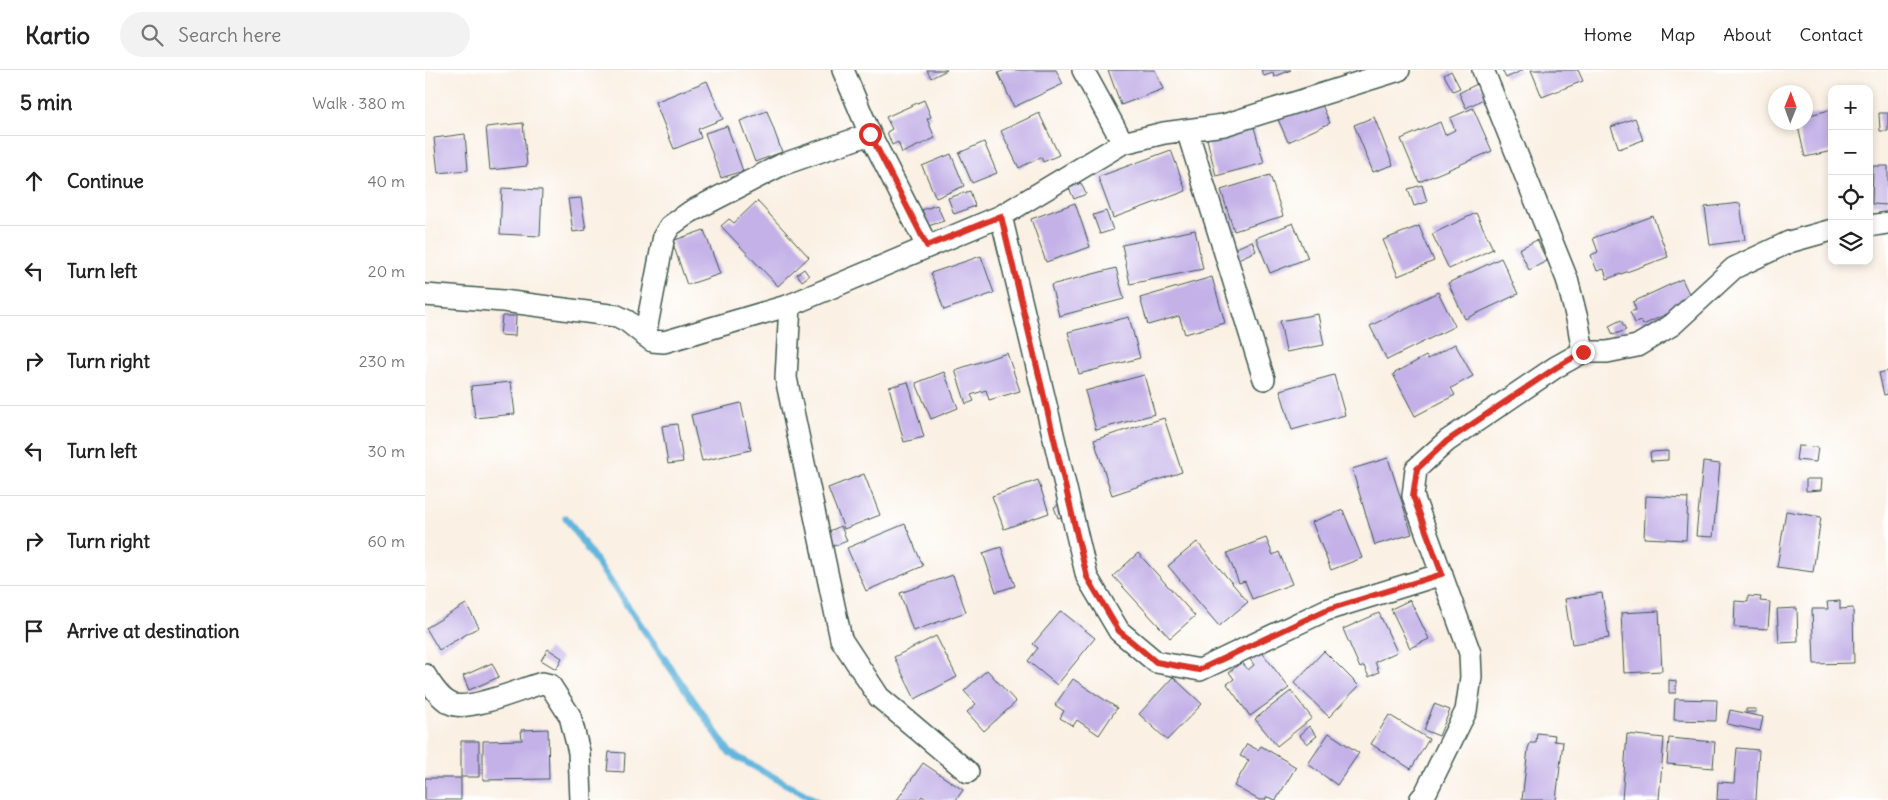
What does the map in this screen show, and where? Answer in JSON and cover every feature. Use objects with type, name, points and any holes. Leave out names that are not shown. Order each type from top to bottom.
[{"type":"street","points":[[843,70],[870,134],[927,246]]},
{"type":"street","points":[[1083,70],[1123,143]]},
{"type":"street","points":[[425,295],[503,301],[617,316],[627,320],[652,340],[664,342],[790,305],[1001,216],[1123,143],[1164,134],[1224,125],[1399,70]]},
{"type":"street","points":[[1483,70],[1567,279],[1583,352]]},
{"type":"street","points":[[1187,130],[1264,379]]},
{"type":"street","points":[[645,336],[664,236],[670,226],[690,212],[781,165],[870,134]]},
{"type":"street","points":[[1001,216],[1087,577],[1119,631],[1156,662],[1199,670],[1326,610],[1442,574]]},
{"type":"street","points":[[1873,225],[1888,223]]},
{"type":"street","points":[[1419,800],[1425,794],[1466,711],[1471,677],[1470,653],[1413,496],[1417,469],[1447,441],[1557,367],[1583,352],[1607,352],[1637,346],[1672,325],[1734,268],[1789,242],[1828,231]]},
{"type":"street","points":[[790,305],[786,378],[841,639],[879,697],[968,772]]},
{"type":"street","points":[[425,675],[437,693],[453,706],[470,705],[542,683],[550,685],[570,716],[579,752],[581,800]]},
{"type":"building","points":[[927,70],[947,70],[931,78]]},
{"type":"building","points":[[1005,70],[1056,70],[1063,84],[1014,107],[998,73]]},
{"type":"building","points":[[1108,70],[1155,70],[1163,89],[1121,105]]},
{"type":"building","points":[[1261,70],[1291,70],[1274,77],[1273,73],[1264,76]]},
{"type":"building","points":[[1502,70],[1523,70],[1506,78]]},
{"type":"building","points":[[1531,70],[1578,70],[1583,81],[1542,97]]},
{"type":"building","points":[[1451,71],[1460,88],[1453,91],[1444,75]]},
{"type":"building","points":[[707,81],[723,119],[698,129],[701,138],[674,149],[655,102]]},
{"type":"building","points":[[1479,83],[1487,97],[1466,108],[1459,93]]},
{"type":"building","points":[[1319,98],[1330,123],[1288,142],[1277,117]]},
{"type":"building","points":[[924,100],[931,117],[927,119],[935,138],[902,153],[898,142],[892,145],[887,132],[892,129],[886,117]]},
{"type":"building","points":[[1473,108],[1492,151],[1419,182],[1401,139],[1440,122],[1445,135],[1455,130],[1450,118]]},
{"type":"building","points":[[1828,110],[1828,152],[1805,157],[1799,130],[1813,130],[1813,114]]},
{"type":"building","points":[[767,111],[782,152],[755,162],[740,121]]},
{"type":"building","points":[[1039,113],[1059,155],[1043,162],[1041,157],[1019,168],[1001,131]]},
{"type":"building","points":[[1879,113],[1888,113],[1888,131],[1880,131]]},
{"type":"building","points":[[1374,117],[1393,165],[1373,172],[1354,125]]},
{"type":"building","points":[[1635,118],[1643,140],[1619,149],[1611,127]]},
{"type":"building","points":[[523,123],[527,166],[490,170],[486,127]]},
{"type":"building","points":[[727,126],[743,171],[721,178],[705,133]]},
{"type":"building","points":[[1254,127],[1264,163],[1216,176],[1207,139]]},
{"type":"building","points":[[465,134],[468,170],[438,173],[434,138]]},
{"type":"building","points":[[984,142],[997,173],[972,183],[959,153]]},
{"type":"building","points":[[1171,150],[1186,191],[1113,218],[1098,177]]},
{"type":"building","points":[[951,154],[964,186],[936,198],[922,166]]},
{"type":"building","points":[[1873,166],[1888,166],[1888,205],[1873,204]]},
{"type":"building","points":[[1270,175],[1283,216],[1234,231],[1221,190]]},
{"type":"building","points":[[1081,183],[1086,194],[1074,199],[1069,188]]},
{"type":"building","points":[[1422,185],[1427,202],[1414,206],[1408,189]]},
{"type":"building","points":[[502,188],[542,190],[540,236],[500,234]]},
{"type":"building","points":[[970,191],[975,206],[954,214],[948,198]]},
{"type":"building","points":[[581,198],[586,230],[573,232],[568,199]]},
{"type":"building","points":[[757,201],[809,257],[778,286],[721,226],[729,219],[734,223]]},
{"type":"building","points":[[1075,203],[1090,247],[1046,262],[1031,219]]},
{"type":"building","points":[[1740,203],[1745,240],[1710,245],[1705,207]]},
{"type":"building","points":[[937,205],[944,221],[928,226],[922,210]]},
{"type":"building","points":[[1106,211],[1113,230],[1100,234],[1093,215]]},
{"type":"building","points":[[1476,213],[1493,249],[1449,269],[1432,234]]},
{"type":"building","points":[[1653,216],[1668,257],[1607,279],[1604,269],[1597,271],[1591,255],[1598,252],[1593,238]]},
{"type":"building","points":[[1293,223],[1308,258],[1270,273],[1256,238]]},
{"type":"building","points":[[1419,226],[1434,261],[1398,276],[1383,240]]},
{"type":"building","points":[[704,230],[720,274],[687,285],[672,241]]},
{"type":"building","points":[[1195,230],[1203,269],[1130,284],[1122,245]]},
{"type":"building","points":[[1537,240],[1547,261],[1529,270],[1519,249]]},
{"type":"building","points":[[1252,241],[1256,251],[1238,259],[1234,249]]},
{"type":"building","points":[[981,256],[994,293],[944,310],[931,273]]},
{"type":"building","points":[[1501,258],[1518,294],[1465,319],[1448,283]]},
{"type":"building","points":[[1116,268],[1124,299],[1059,316],[1051,285]]},
{"type":"building","points":[[804,269],[809,276],[802,281],[797,274]]},
{"type":"building","points":[[1212,277],[1225,323],[1185,334],[1179,316],[1148,325],[1140,298]]},
{"type":"building","points":[[1682,279],[1693,302],[1643,325],[1641,321],[1635,323],[1630,312],[1636,310],[1633,302]]},
{"type":"building","points":[[1438,292],[1455,326],[1387,360],[1370,326]]},
{"type":"building","points":[[1318,314],[1324,345],[1286,352],[1280,321]]},
{"type":"building","points":[[502,316],[516,316],[515,336],[500,335]]},
{"type":"building","points":[[1129,317],[1140,358],[1079,374],[1068,332]]},
{"type":"building","points":[[1621,320],[1626,330],[1613,335],[1609,326]]},
{"type":"building","points":[[1455,344],[1473,376],[1451,388],[1455,395],[1415,416],[1393,374],[1426,356],[1428,359]]},
{"type":"building","points":[[1007,353],[1020,391],[989,400],[986,390],[971,395],[974,401],[966,404],[955,370]]},
{"type":"building","points":[[1888,371],[1888,394],[1884,395],[1879,373]]},
{"type":"building","points":[[944,372],[958,408],[931,419],[916,383]]},
{"type":"building","points":[[1144,375],[1155,414],[1096,430],[1085,391]]},
{"type":"building","points":[[1334,375],[1345,415],[1292,430],[1280,390]]},
{"type":"building","points":[[511,382],[515,414],[475,418],[471,386]]},
{"type":"building","points":[[908,382],[924,437],[904,442],[889,387]]},
{"type":"building","points":[[741,403],[751,450],[702,461],[691,415]]},
{"type":"building","points":[[1164,418],[1182,472],[1112,495],[1094,440]]},
{"type":"building","points":[[677,424],[683,462],[668,464],[662,426]]},
{"type":"building","points":[[1798,446],[1818,447],[1816,462],[1796,460]]},
{"type":"building","points":[[1668,451],[1668,460],[1651,461],[1650,452]]},
{"type":"building","points":[[1388,458],[1412,534],[1375,545],[1352,469]]},
{"type":"building","points":[[1703,462],[1720,464],[1713,537],[1696,536]]},
{"type":"building","points":[[864,474],[880,515],[844,529],[828,488]]},
{"type":"building","points":[[1806,479],[1822,479],[1821,490],[1806,491]]},
{"type":"building","points":[[1038,480],[1049,513],[1004,529],[992,496]]},
{"type":"building","points":[[1646,496],[1688,498],[1686,540],[1644,538]]},
{"type":"building","points":[[1066,502],[1070,514],[1058,518],[1054,507]]},
{"type":"building","points":[[1343,510],[1362,558],[1331,570],[1312,522]]},
{"type":"building","points":[[1786,511],[1821,517],[1813,572],[1777,567]]},
{"type":"building","points":[[905,524],[923,566],[866,591],[847,548]]},
{"type":"building","points":[[841,526],[847,541],[831,547],[825,533]]},
{"type":"building","points":[[1266,538],[1273,555],[1279,552],[1292,584],[1252,599],[1245,581],[1239,583],[1227,553]]},
{"type":"building","points":[[1197,542],[1248,602],[1219,626],[1168,566]]},
{"type":"building","points":[[1001,547],[1015,586],[996,592],[983,553]]},
{"type":"building","points":[[1138,553],[1195,616],[1170,638],[1113,576]]},
{"type":"building","points":[[953,575],[966,612],[913,631],[900,593]]},
{"type":"building","points":[[1602,593],[1609,638],[1572,644],[1565,599]]},
{"type":"building","points":[[1748,596],[1761,597],[1760,601],[1770,602],[1768,629],[1734,627],[1735,601],[1748,602]]},
{"type":"building","points":[[1410,600],[1429,639],[1410,648],[1391,609]]},
{"type":"building","points":[[1840,601],[1840,609],[1853,608],[1854,663],[1814,664],[1812,609],[1828,609],[1827,602]]},
{"type":"building","points":[[466,604],[479,627],[439,650],[426,628]]},
{"type":"building","points":[[1797,608],[1798,642],[1779,643],[1777,609]]},
{"type":"building","points":[[1061,611],[1095,638],[1057,685],[1028,661],[1038,648],[1033,644]]},
{"type":"building","points":[[1659,611],[1662,671],[1624,673],[1621,613]]},
{"type":"building","points":[[1379,613],[1397,652],[1375,662],[1379,672],[1369,677],[1364,666],[1360,668],[1343,629]]},
{"type":"building","points":[[936,636],[957,677],[915,699],[894,657]]},
{"type":"building","points":[[548,649],[562,658],[556,669],[541,660]]},
{"type":"building","points":[[1261,651],[1289,688],[1250,716],[1227,684],[1234,679],[1229,672],[1242,662],[1248,670],[1254,665],[1250,659]]},
{"type":"building","points":[[1324,651],[1359,686],[1329,717],[1294,683]]},
{"type":"building","points":[[492,663],[499,677],[469,690],[463,676]]},
{"type":"building","points":[[987,670],[1016,702],[984,731],[967,712],[976,704],[964,691]]},
{"type":"building","points":[[1173,677],[1202,704],[1167,740],[1139,714]]},
{"type":"building","points":[[1073,679],[1117,708],[1099,735],[1077,720],[1073,726],[1060,718],[1064,711],[1055,705]]},
{"type":"building","points":[[1669,680],[1676,681],[1676,693],[1669,693]]},
{"type":"building","points":[[1291,691],[1312,718],[1277,746],[1255,719]]},
{"type":"building","points":[[1675,699],[1717,700],[1716,721],[1674,720]]},
{"type":"building","points":[[1434,704],[1450,710],[1439,736],[1424,730]]},
{"type":"building","points":[[1746,709],[1756,709],[1756,712],[1746,712]]},
{"type":"building","points":[[1730,710],[1763,717],[1760,731],[1727,724]]},
{"type":"building","points":[[1389,715],[1429,739],[1411,769],[1371,744]]},
{"type":"building","points":[[1309,726],[1317,736],[1307,744],[1299,735]]},
{"type":"building","points":[[548,729],[549,779],[483,780],[483,741],[522,740],[521,730]]},
{"type":"building","points":[[1329,733],[1359,753],[1337,785],[1308,764]]},
{"type":"building","points":[[1537,733],[1555,735],[1554,741],[1563,742],[1556,800],[1522,800],[1528,749],[1530,743],[1536,743]]},
{"type":"building","points":[[1627,734],[1664,738],[1659,800],[1622,800]]},
{"type":"building","points":[[1669,738],[1715,742],[1713,768],[1667,764]]},
{"type":"building","points":[[461,741],[479,741],[479,777],[461,777]]},
{"type":"building","points":[[1247,744],[1258,750],[1261,746],[1296,767],[1276,800],[1267,797],[1265,800],[1259,800],[1234,786],[1249,760],[1240,756]]},
{"type":"building","points":[[1737,748],[1759,750],[1756,800],[1717,800],[1718,782],[1734,783]]},
{"type":"building","points":[[609,752],[625,753],[624,772],[607,771]]},
{"type":"building","points":[[923,763],[963,790],[956,800],[927,800],[922,796],[919,800],[897,800]]},
{"type":"building","points":[[425,778],[461,778],[461,800],[425,800]]},
{"type":"waterway","points":[[566,518],[730,753],[815,800]]},
{"type":"route","points":[[870,134],[927,246],[1001,216],[1087,577],[1119,631],[1156,662],[1199,670],[1326,610],[1442,574],[1413,496],[1417,469],[1447,441],[1557,367],[1583,352]]}]
